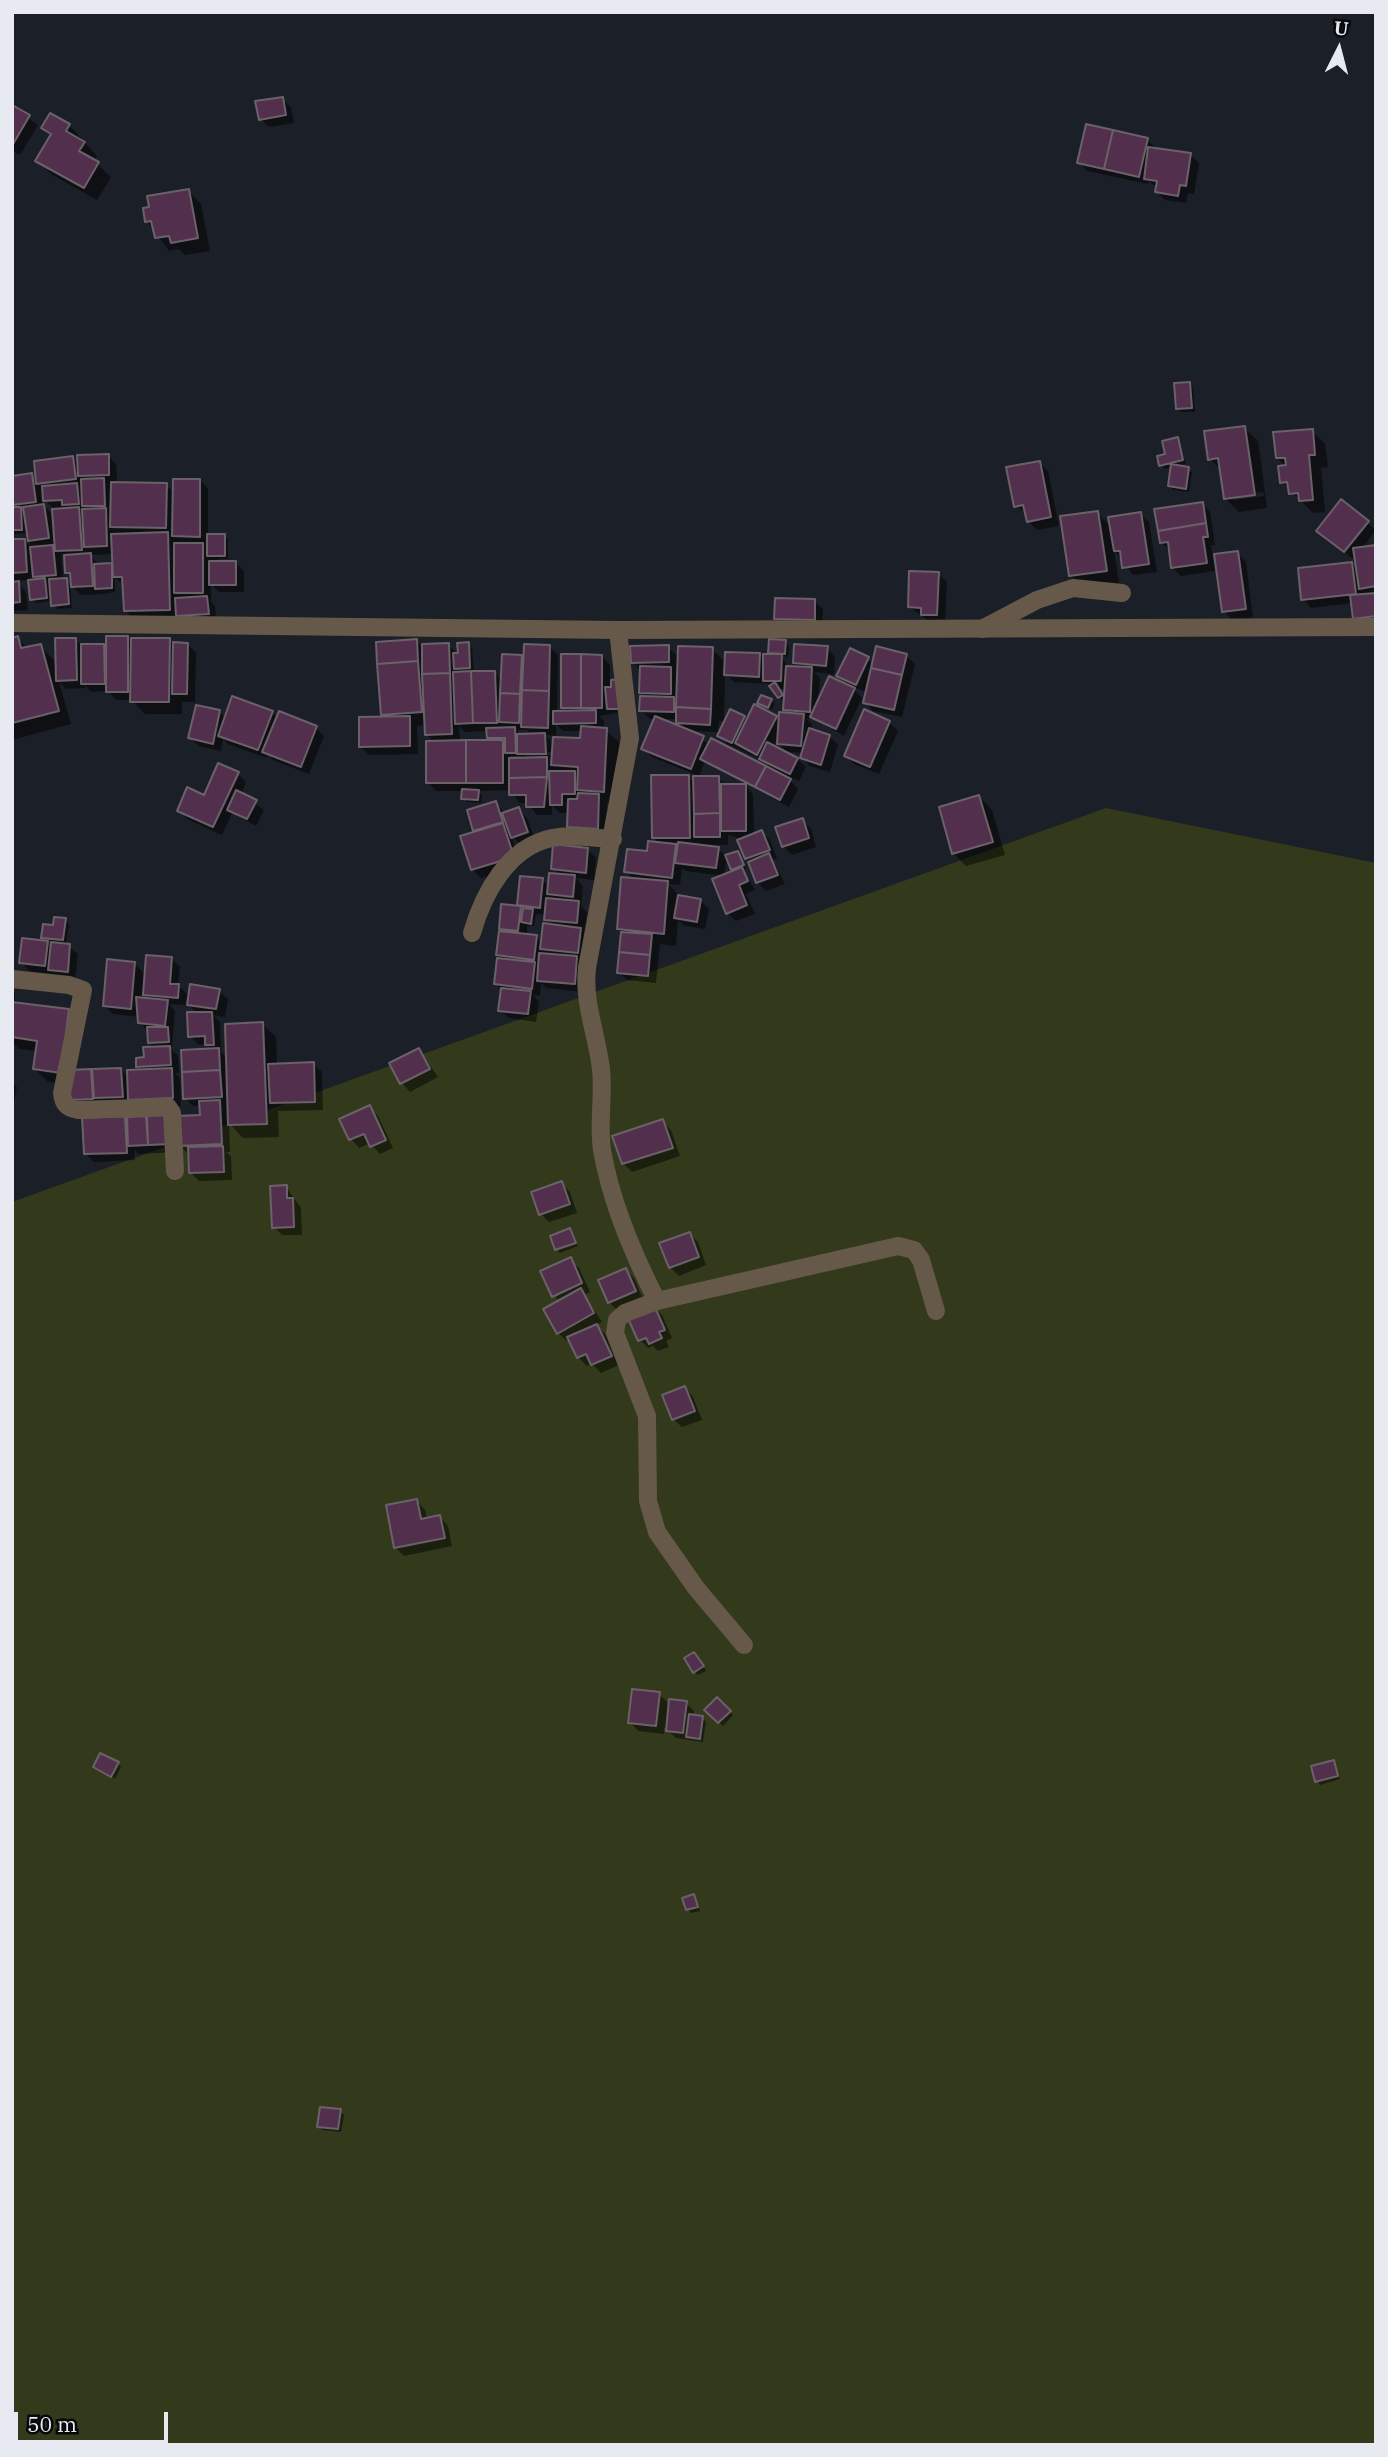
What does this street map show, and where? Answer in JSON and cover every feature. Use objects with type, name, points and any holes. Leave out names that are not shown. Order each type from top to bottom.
[{"type":"street","points":[[982,629],[1037,600],[1073,588],[1122,593]]},
{"type":"street","points":[[12,623],[618,630],[1376,627]]},
{"type":"street","points":[[618,630],[630,738],[587,968],[586,994],[601,1067],[602,1148],[609,1179],[618,1213],[657,1301]]},
{"type":"street","points":[[471,933],[482,900],[492,881],[528,848],[555,837],[612,839]]},
{"type":"street","points":[[12,979],[69,985],[83,990],[62,1093],[63,1102],[68,1108],[78,1110],[168,1107],[172,1113],[175,1171]]},
{"type":"street","points":[[744,1645],[667,1549],[649,1510],[648,1416],[615,1333],[617,1320],[625,1313],[657,1301],[898,1246],[914,1250],[921,1260],[936,1311]]},
{"type":"green space","points":[[1106,808],[1376,863],[1376,2445],[12,2445],[12,1202]]},
{"type":"building","points":[[283,97],[286,115],[259,120],[255,101]]},
{"type":"building","points":[[12,105],[30,115],[12,146]]},
{"type":"building","points":[[50,113],[70,124],[66,131],[85,142],[79,151],[99,162],[84,188],[35,161],[51,134],[41,128]]},
{"type":"building","points":[[1086,124],[1113,130],[1104,169],[1077,163]]},
{"type":"building","points":[[1113,130],[1148,138],[1139,177],[1104,169]]},
{"type":"building","points":[[1148,147],[1191,153],[1186,186],[1180,185],[1178,196],[1155,192],[1157,181],[1144,179]]},
{"type":"building","points":[[189,189],[198,238],[171,243],[169,236],[155,238],[151,221],[145,222],[143,208],[149,207],[147,196]]},
{"type":"building","points":[[1190,382],[1192,408],[1176,409],[1174,383]]},
{"type":"building","points":[[1245,426],[1255,495],[1224,499],[1218,458],[1208,460],[1204,431]]},
{"type":"building","points":[[1313,429],[1315,455],[1309,455],[1313,500],[1299,501],[1298,493],[1289,494],[1287,482],[1280,483],[1278,466],[1286,465],[1285,458],[1276,458],[1273,432]]},
{"type":"building","points":[[1178,437],[1183,460],[1159,466],[1157,456],[1165,454],[1162,441]]},
{"type":"building","points":[[109,454],[109,475],[78,476],[77,455]]},
{"type":"building","points":[[73,456],[76,479],[36,484],[34,461]]},
{"type":"building","points":[[1040,461],[1051,517],[1027,522],[1023,505],[1014,507],[1006,467]]},
{"type":"building","points":[[1171,464],[1189,467],[1186,489],[1168,486]]},
{"type":"building","points":[[32,473],[36,502],[12,505],[12,476]]},
{"type":"building","points":[[104,478],[105,506],[82,506],[81,479]]},
{"type":"building","points":[[173,479],[200,479],[200,537],[172,536]]},
{"type":"building","points":[[111,482],[167,483],[166,528],[110,527]]},
{"type":"building","points":[[77,483],[79,504],[62,505],[62,500],[43,501],[42,486]]},
{"type":"building","points":[[1341,499],[1369,521],[1344,552],[1316,531]]},
{"type":"building","points":[[1203,502],[1206,523],[1158,531],[1154,509]]},
{"type":"building","points":[[44,504],[49,538],[28,541],[23,507]]},
{"type":"building","points":[[12,507],[21,507],[22,530],[12,530]]},
{"type":"building","points":[[79,507],[82,550],[55,551],[52,509]]},
{"type":"building","points":[[106,508],[107,546],[84,547],[82,509]]},
{"type":"building","points":[[1098,511],[1107,571],[1069,576],[1060,516]]},
{"type":"building","points":[[1141,512],[1149,564],[1122,568],[1120,551],[1114,551],[1108,517]]},
{"type":"building","points":[[1206,523],[1208,537],[1203,537],[1207,563],[1171,568],[1168,542],[1160,543],[1158,531]]},
{"type":"building","points":[[168,532],[170,610],[124,611],[122,577],[113,577],[111,534]]},
{"type":"building","points":[[207,534],[225,534],[225,556],[207,556]]},
{"type":"building","points":[[12,539],[25,539],[27,572],[12,573]]},
{"type":"building","points":[[174,543],[203,543],[203,593],[174,593]]},
{"type":"building","points":[[53,545],[56,575],[33,577],[30,547]]},
{"type":"building","points":[[1376,545],[1376,586],[1359,589],[1353,548]]},
{"type":"building","points":[[1238,551],[1246,609],[1222,612],[1214,554]]},
{"type":"building","points":[[91,553],[93,586],[71,587],[70,573],[65,573],[64,555]]},
{"type":"building","points":[[209,561],[236,561],[236,585],[209,585]]},
{"type":"building","points":[[1352,562],[1356,594],[1301,600],[1298,568]]},
{"type":"building","points":[[112,563],[112,588],[95,589],[94,564]]},
{"type":"building","points":[[909,571],[939,572],[937,615],[921,615],[921,608],[908,607]]},
{"type":"building","points":[[45,578],[47,598],[30,600],[28,580]]},
{"type":"building","points":[[67,578],[69,604],[51,606],[49,579]]},
{"type":"building","points":[[19,581],[20,602],[12,603],[12,582]]},
{"type":"building","points":[[1376,593],[1376,616],[1353,619],[1350,595]]},
{"type":"building","points":[[207,596],[209,614],[176,616],[175,598]]},
{"type":"building","points":[[775,598],[815,599],[815,620],[774,619]]},
{"type":"building","points":[[18,636],[21,648],[41,644],[59,711],[12,723],[12,638]]},
{"type":"building","points":[[106,636],[128,636],[128,692],[106,692]]},
{"type":"building","points":[[55,638],[76,638],[77,680],[56,681]]},
{"type":"building","points":[[131,638],[170,638],[169,702],[130,702]]},
{"type":"building","points":[[417,639],[418,661],[377,664],[376,642]]},
{"type":"building","points":[[769,639],[786,640],[785,654],[768,653]]},
{"type":"building","points":[[173,642],[188,643],[187,694],[172,694]]},
{"type":"building","points":[[469,642],[470,668],[454,669],[453,653],[458,653],[457,643]]},
{"type":"building","points":[[449,643],[450,673],[422,674],[422,644]]},
{"type":"building","points":[[81,644],[104,644],[105,684],[81,684]]},
{"type":"building","points":[[524,644],[550,645],[549,691],[522,690]]},
{"type":"building","points":[[794,644],[828,646],[826,666],[793,663]]},
{"type":"building","points":[[669,645],[669,662],[631,663],[630,646]]},
{"type":"building","points":[[678,646],[713,647],[711,709],[676,707]]},
{"type":"building","points":[[876,646],[907,654],[902,675],[871,668]]},
{"type":"building","points":[[850,648],[869,657],[856,685],[836,676]]},
{"type":"building","points":[[725,652],[760,653],[759,677],[724,675]]},
{"type":"building","points":[[502,654],[522,655],[520,694],[500,693]]},
{"type":"building","points":[[561,654],[581,654],[581,708],[561,708]]},
{"type":"building","points":[[581,654],[602,655],[602,708],[581,708]]},
{"type":"building","points":[[763,654],[782,654],[781,681],[763,681]]},
{"type":"building","points":[[418,661],[422,712],[381,715],[377,664]]},
{"type":"building","points":[[640,666],[671,667],[671,694],[639,693]]},
{"type":"building","points":[[786,666],[812,667],[810,712],[783,710]]},
{"type":"building","points":[[871,668],[902,675],[894,710],[863,703]]},
{"type":"building","points":[[471,671],[495,671],[497,723],[473,723]]},
{"type":"building","points":[[471,671],[473,723],[455,724],[453,672]]},
{"type":"building","points":[[450,673],[452,734],[425,735],[422,674]]},
{"type":"building","points":[[829,676],[855,688],[836,729],[810,717]]},
{"type":"building","points":[[619,679],[620,709],[607,709],[605,687],[611,687],[611,680]]},
{"type":"building","points":[[775,682],[783,695],[778,698],[769,686]]},
{"type":"building","points":[[522,690],[549,691],[548,728],[521,727]]},
{"type":"building","points":[[500,693],[520,694],[519,723],[499,722]]},
{"type":"building","points":[[761,695],[772,699],[768,708],[757,703]]},
{"type":"building","points":[[232,696],[273,711],[258,750],[218,736]]},
{"type":"building","points":[[640,696],[674,697],[674,712],[639,711]]},
{"type":"building","points":[[754,704],[777,716],[757,755],[735,743]]},
{"type":"building","points":[[196,705],[220,710],[213,744],[188,738]]},
{"type":"building","points":[[676,707],[711,709],[710,725],[676,723]]},
{"type":"building","points":[[730,709],[745,716],[732,743],[717,736]]},
{"type":"building","points":[[864,709],[890,721],[870,767],[844,756]]},
{"type":"building","points":[[596,710],[596,723],[553,724],[553,711]]},
{"type":"building","points":[[279,711],[317,726],[301,767],[262,752]]},
{"type":"building","points":[[779,712],[804,714],[801,746],[777,744]]},
{"type":"building","points":[[410,716],[410,746],[359,747],[359,717]]},
{"type":"building","points":[[655,716],[704,736],[691,769],[641,749]]},
{"type":"building","points":[[581,726],[607,728],[604,792],[577,790],[578,767],[551,765],[553,737],[580,738]]},
{"type":"building","points":[[515,727],[516,753],[505,753],[505,738],[487,738],[486,728]]},
{"type":"building","points":[[809,728],[830,735],[821,765],[800,758]]},
{"type":"building","points":[[545,733],[546,754],[517,754],[517,734]]},
{"type":"building","points":[[711,738],[766,766],[755,787],[700,759]]},
{"type":"building","points":[[466,740],[466,783],[426,783],[426,741]]},
{"type":"building","points":[[466,740],[503,740],[503,783],[466,783]]},
{"type":"building","points":[[767,742],[798,758],[790,774],[759,759]]},
{"type":"building","points":[[547,757],[547,777],[509,778],[509,758]]},
{"type":"building","points":[[218,763],[239,772],[213,827],[177,811],[187,787],[204,795]]},
{"type":"building","points":[[766,766],[791,779],[780,800],[755,787]]},
{"type":"building","points":[[549,771],[575,771],[575,794],[562,794],[562,805],[550,805]]},
{"type":"building","points":[[651,775],[689,775],[690,838],[652,838]]},
{"type":"building","points":[[693,776],[719,776],[720,813],[694,814]]},
{"type":"building","points":[[547,777],[544,807],[526,807],[526,795],[509,795],[509,778]]},
{"type":"building","points":[[721,784],[746,784],[746,831],[721,831]]},
{"type":"building","points":[[462,789],[479,790],[478,800],[461,799]]},
{"type":"building","points":[[236,790],[257,800],[247,819],[227,810]]},
{"type":"building","points":[[578,793],[599,794],[598,829],[567,827],[568,799],[577,799]]},
{"type":"building","points":[[979,795],[993,842],[952,854],[939,807]]},
{"type":"building","points":[[496,801],[503,822],[473,831],[467,810]]},
{"type":"building","points":[[519,807],[528,832],[511,838],[502,813]]},
{"type":"building","points":[[720,813],[720,837],[694,837],[694,814]]},
{"type":"building","points":[[803,818],[809,838],[782,847],[775,827]]},
{"type":"building","points":[[503,823],[514,857],[471,870],[460,836]]},
{"type":"building","points":[[762,830],[770,850],[745,859],[737,840]]},
{"type":"building","points":[[648,841],[676,844],[672,878],[624,872],[627,849],[647,851]]},
{"type":"building","points":[[678,842],[719,847],[716,868],[675,863]]},
{"type":"building","points":[[553,844],[588,848],[586,873],[551,869]]},
{"type":"building","points":[[738,851],[744,865],[731,870],[725,855]]},
{"type":"building","points":[[769,853],[778,875],[756,883],[748,862]]},
{"type":"building","points":[[742,867],[748,881],[739,885],[747,905],[726,914],[712,879]]},
{"type":"building","points":[[549,873],[575,875],[573,897],[547,894]]},
{"type":"building","points":[[520,876],[543,878],[540,908],[517,905]]},
{"type":"building","points":[[621,877],[668,881],[664,934],[617,929]]},
{"type":"building","points":[[678,895],[701,899],[697,922],[674,918]]},
{"type":"building","points":[[546,898],[579,901],[577,923],[544,920]]},
{"type":"building","points":[[501,904],[521,906],[518,931],[499,929]]},
{"type":"building","points":[[523,908],[533,909],[531,924],[521,922]]},
{"type":"building","points":[[54,917],[66,918],[63,940],[41,938],[43,924],[53,925]]},
{"type":"building","points":[[543,923],[581,928],[578,953],[540,949]]},
{"type":"building","points":[[499,931],[537,935],[534,960],[496,955]]},
{"type":"building","points":[[621,932],[652,934],[650,955],[619,952]]},
{"type":"building","points":[[22,938],[48,941],[45,966],[19,963]]},
{"type":"building","points":[[51,942],[70,944],[68,972],[48,970]]},
{"type":"building","points":[[619,952],[650,955],[648,976],[617,973]]},
{"type":"building","points":[[539,953],[577,956],[575,984],[537,981]]},
{"type":"building","points":[[146,955],[172,957],[170,984],[179,984],[178,998],[143,995]]},
{"type":"building","points":[[497,958],[535,962],[532,989],[494,984]]},
{"type":"building","points":[[107,959],[135,962],[131,1009],[103,1006]]},
{"type":"building","points":[[190,984],[220,989],[216,1009],[187,1005]]},
{"type":"building","points":[[501,988],[531,991],[528,1014],[498,1011]]},
{"type":"building","points":[[136,997],[168,1000],[165,1026],[138,1023]]},
{"type":"building","points":[[12,1002],[69,1009],[61,1073],[33,1069],[37,1041],[12,1037]]},
{"type":"building","points":[[187,1012],[212,1012],[214,1045],[205,1045],[205,1036],[188,1037]]},
{"type":"building","points":[[263,1022],[267,1124],[228,1125],[225,1024]]},
{"type":"building","points":[[147,1027],[168,1027],[169,1042],[148,1043]]},
{"type":"building","points":[[170,1046],[171,1065],[136,1067],[136,1058],[144,1057],[143,1047]]},
{"type":"building","points":[[219,1048],[220,1070],[182,1072],[181,1050]]},
{"type":"building","points":[[419,1048],[430,1069],[400,1084],[389,1063]]},
{"type":"building","points":[[314,1062],[315,1102],[270,1103],[268,1064]]},
{"type":"building","points":[[121,1068],[123,1097],[94,1098],[92,1069]]},
{"type":"building","points":[[172,1068],[173,1098],[128,1100],[127,1070]]},
{"type":"building","points":[[91,1069],[93,1099],[70,1100],[68,1070]]},
{"type":"building","points":[[220,1070],[222,1097],[183,1099],[182,1072]]},
{"type":"building","points":[[220,1100],[222,1144],[178,1146],[177,1116],[200,1115],[199,1101]]},
{"type":"building","points":[[370,1105],[386,1140],[370,1147],[364,1134],[349,1140],[339,1119]]},
{"type":"building","points":[[169,1115],[171,1144],[148,1145],[147,1116]]},
{"type":"building","points":[[125,1116],[127,1153],[84,1154],[82,1118]]},
{"type":"building","points":[[146,1116],[148,1145],[128,1146],[127,1117]]},
{"type":"building","points":[[663,1119],[673,1148],[622,1164],[612,1136]]},
{"type":"building","points":[[223,1146],[224,1172],[189,1173],[188,1147]]},
{"type":"building","points":[[562,1181],[570,1204],[539,1215],[531,1192]]},
{"type":"building","points":[[287,1185],[287,1198],[293,1198],[294,1227],[272,1228],[270,1186]]},
{"type":"building","points":[[570,1228],[576,1243],[555,1250],[550,1236]]},
{"type":"building","points":[[690,1232],[699,1257],[669,1268],[659,1243]]},
{"type":"building","points":[[571,1257],[582,1283],[552,1297],[540,1271]]},
{"type":"building","points":[[626,1268],[636,1291],[608,1303],[598,1280]]},
{"type":"building","points":[[581,1288],[594,1313],[557,1334],[543,1309]]},
{"type":"building","points":[[654,1305],[665,1330],[659,1332],[662,1338],[649,1344],[646,1338],[638,1341],[627,1316]]},
{"type":"building","points":[[597,1324],[612,1356],[591,1365],[586,1354],[577,1358],[567,1337]]},
{"type":"building","points":[[685,1386],[695,1411],[672,1420],[662,1395]]},
{"type":"building","points":[[417,1499],[421,1519],[440,1515],[445,1538],[394,1548],[386,1505]]},
{"type":"building","points":[[694,1652],[704,1666],[693,1673],[684,1658]]},
{"type":"building","points":[[632,1689],[660,1692],[656,1726],[628,1723]]},
{"type":"building","points":[[717,1697],[731,1711],[718,1723],[704,1710]]},
{"type":"building","points":[[669,1699],[687,1701],[683,1733],[666,1731]]},
{"type":"building","points":[[689,1714],[703,1716],[700,1739],[686,1737]]},
{"type":"building","points":[[100,1753],[119,1762],[111,1777],[93,1767]]},
{"type":"building","points":[[1334,1760],[1338,1776],[1315,1782],[1311,1766]]},
{"type":"building","points":[[694,1894],[698,1907],[686,1910],[682,1898]]},
{"type":"building","points":[[320,2107],[341,2109],[338,2129],[317,2127]]}]
